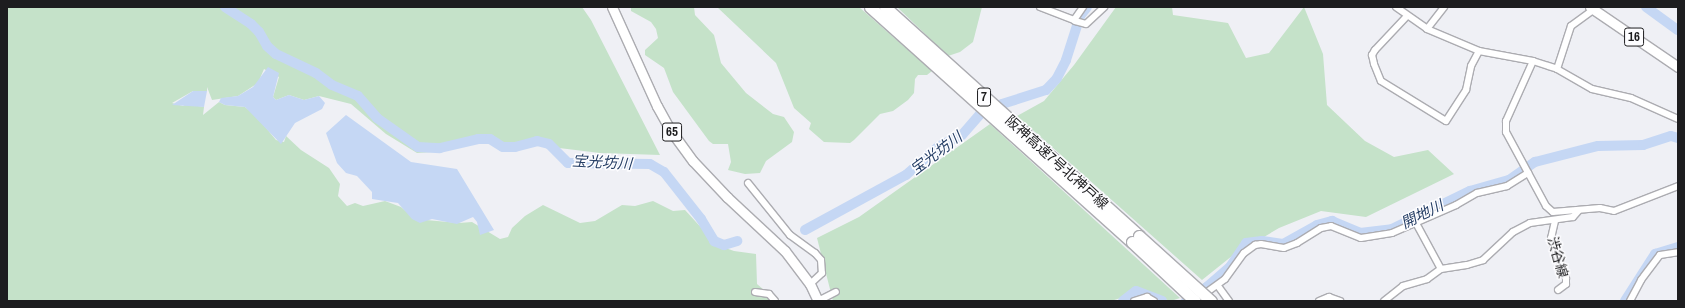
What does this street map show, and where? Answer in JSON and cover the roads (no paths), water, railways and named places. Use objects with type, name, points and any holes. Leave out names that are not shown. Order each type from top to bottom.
[{"type":"highway","name":"阪神高速7号北神戸線","points":[[870,7],[908,34],[1136,239],[1211,301]]},
{"type":"highway","name":"阪神高速7号北神戸線","points":[[886,7],[908,34]]},
{"type":"highway","name":"阪神高速7号北神戸線","points":[[1136,239],[1194,301]]},
{"type":"main road","name":"65","points":[[612,7],[657,106],[671,131],[693,161],[785,251],[810,284],[818,301]]},
{"type":"main road","name":"16","points":[[1594,8],[1678,67]]},
{"type":"main road","name":"65","points":[[766,234],[804,286],[812,301]]},
{"type":"street","points":[[1040,7],[1074,20],[1083,7]]},
{"type":"street","points":[[1075,21],[1082,24],[1090,21],[1104,7]]},
{"type":"street","points":[[1396,7],[1406,16],[1426,29],[1479,51],[1533,61],[1557,69],[1592,89],[1631,98],[1678,119]]},
{"type":"street","points":[[1426,29],[1444,7]]},
{"type":"street","points":[[1557,69],[1571,26],[1594,8]]},
{"type":"street","points":[[1406,16],[1375,50],[1372,55],[1374,64],[1381,81],[1446,121],[1466,90],[1471,66],[1479,51]]},
{"type":"street","points":[[1533,61],[1506,121],[1506,132],[1546,206],[1553,212],[1600,208],[1614,210],[1678,186]]},
{"type":"street","points":[[1194,301],[1218,286],[1235,268],[1244,253],[1255,245],[1284,248],[1298,243],[1321,228],[1331,226],[1361,238],[1392,233],[1477,193],[1507,186],[1528,173]]},
{"type":"street","points":[[748,183],[790,235],[815,253],[821,260],[822,273],[810,284]]},
{"type":"street","points":[[1384,301],[1403,286],[1427,279],[1441,269],[1468,265],[1483,260],[1513,232],[1530,223],[1555,221],[1573,217],[1579,210]]},
{"type":"street","name":"渋谷線","points":[[1555,221],[1551,238],[1566,278],[1566,284],[1558,290]]},
{"type":"street","points":[[1416,223],[1441,269]]},
{"type":"street","points":[[1630,301],[1641,280],[1660,255],[1678,252]]},
{"type":"street","points":[[1218,286],[1229,301]]},
{"type":"street","points":[[754,292],[769,294],[775,301]]},
{"type":"street","points":[[818,301],[836,292]]},
{"type":"street","points":[[1134,301],[1147,297],[1154,301]]},
{"type":"street","points":[[1318,301],[1329,297],[1340,301]]},
{"type":"water","points":[[268,67],[279,73],[273,97],[276,100],[289,95],[304,100],[319,96],[325,103],[322,109],[295,123],[281,144],[245,107],[225,105],[219,102],[221,98],[238,96],[253,87]]},
{"type":"water","points":[[193,91],[207,91],[204,107],[172,105]]},
{"type":"water","points":[[346,115],[411,162],[457,169],[494,230],[480,235],[477,222],[473,217],[457,224],[432,219],[420,223],[412,219],[398,203],[372,199],[372,192],[357,176],[346,173],[337,163],[326,133]]},
{"type":"waterway","name":"宝光坊川","points":[[225,7],[251,24],[259,32],[267,46],[276,54],[316,73],[332,85],[358,96],[377,118],[418,147],[440,148],[478,139],[490,139],[503,147],[515,147],[537,141],[549,144],[568,163],[650,164],[664,172],[701,219],[714,241],[724,245],[737,241]]},
{"type":"waterway","name":"宝光坊川","points":[[805,230],[906,175],[938,147],[962,135],[980,114],[1002,104],[1046,90],[1057,78],[1066,60],[1080,16],[1087,7]]},
{"type":"waterway","points":[[1646,7],[1678,30]]},
{"type":"waterway","name":"開地川","points":[[1186,301],[1208,286],[1230,267],[1246,243],[1262,241],[1283,244],[1317,225],[1332,221],[1360,233],[1392,229],[1470,191],[1509,180],[1535,162],[1598,146],[1643,145],[1671,136],[1678,138]]},
{"type":"waterway","points":[[1625,301],[1655,254],[1678,247]]},
{"type":"waterway","name":"開地川","points":[[1123,301],[1136,291],[1162,301]]}]
